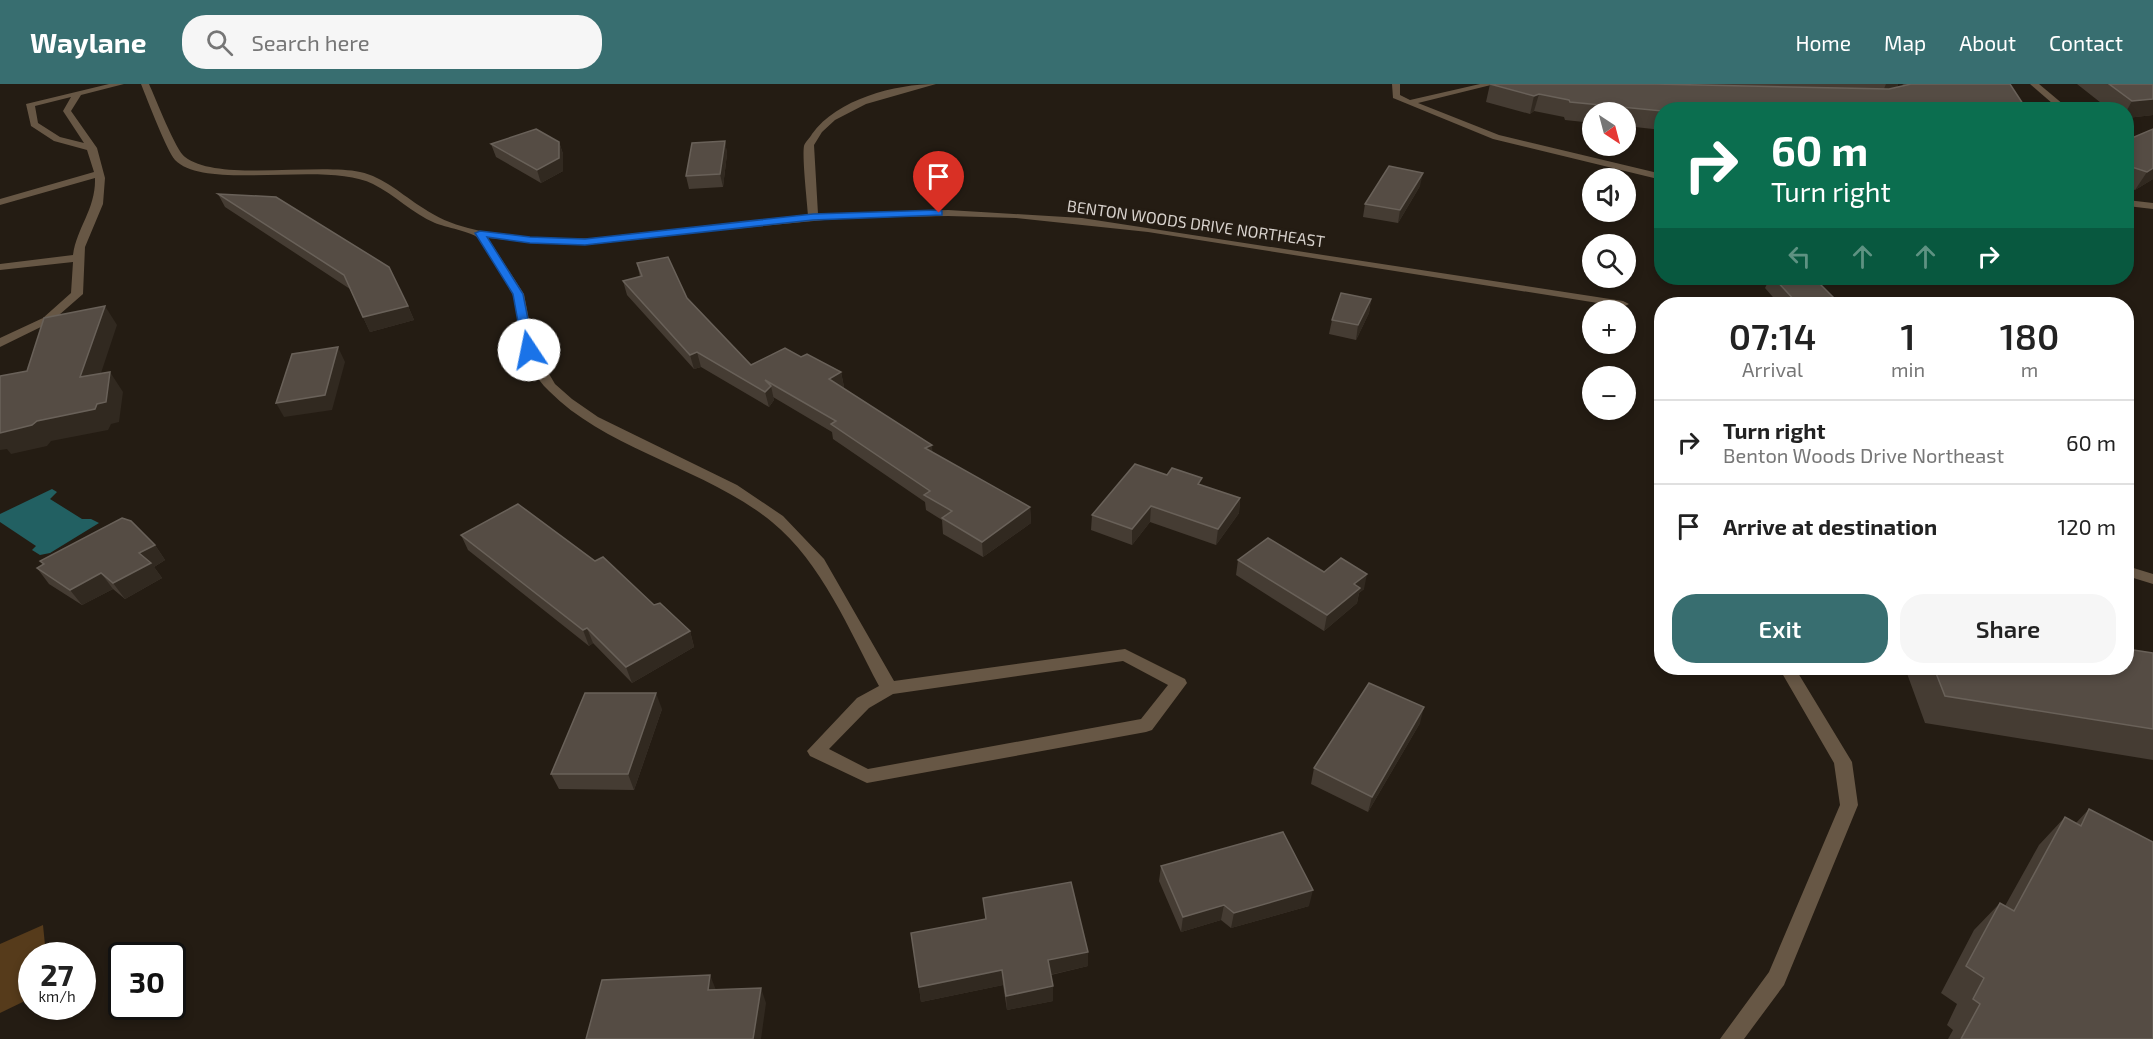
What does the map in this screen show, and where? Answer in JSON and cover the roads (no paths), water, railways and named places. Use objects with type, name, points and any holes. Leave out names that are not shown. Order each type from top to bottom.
[{"type":"street","points":[[92,148],[57,139],[34,124],[30,104],[120,84]]},
{"type":"street","name":"BENTON WOODS DRIVE NORTHEAST","points":[[146,84],[179,158],[187,165],[220,172],[305,169],[360,175],[391,188],[433,218],[480,233],[530,240],[585,242],[813,217],[957,213],[1088,221],[1597,300]]},
{"type":"street","points":[[813,217],[809,144],[815,134],[848,109],[898,91],[932,84]]},
{"type":"street","points":[[1396,84],[1396,96],[1409,103],[1496,137],[1654,175]]},
{"type":"street","points":[[1409,103],[1491,84]]},
{"type":"street","points":[[2034,84],[2056,102]]},
{"type":"street","points":[[0,343],[47,320],[77,294],[80,248],[99,203],[98,161],[84,131],[67,111],[78,93]]},
{"type":"street","points":[[0,202],[99,174]]},
{"type":"street","points":[[2134,204],[2153,206]]},
{"type":"street","points":[[480,233],[518,294],[529,350],[550,386],[567,402],[593,420],[732,488],[778,519],[819,563],[889,688]]},
{"type":"street","points":[[0,267],[79,258]]},
{"type":"street","points":[[2134,573],[2153,579]]},
{"type":"street","points":[[1125,655],[1179,683],[1146,725],[867,776],[816,751],[863,703],[889,688],[1125,655]]},
{"type":"street","points":[[1731,1039],[1777,978],[1849,805],[1843,762],[1791,675]]},
{"type":"water","points":[[52,489],[57,492],[50,499],[82,519],[91,519],[99,523],[50,553],[40,555],[32,550],[36,546],[0,522],[0,514]]}]
